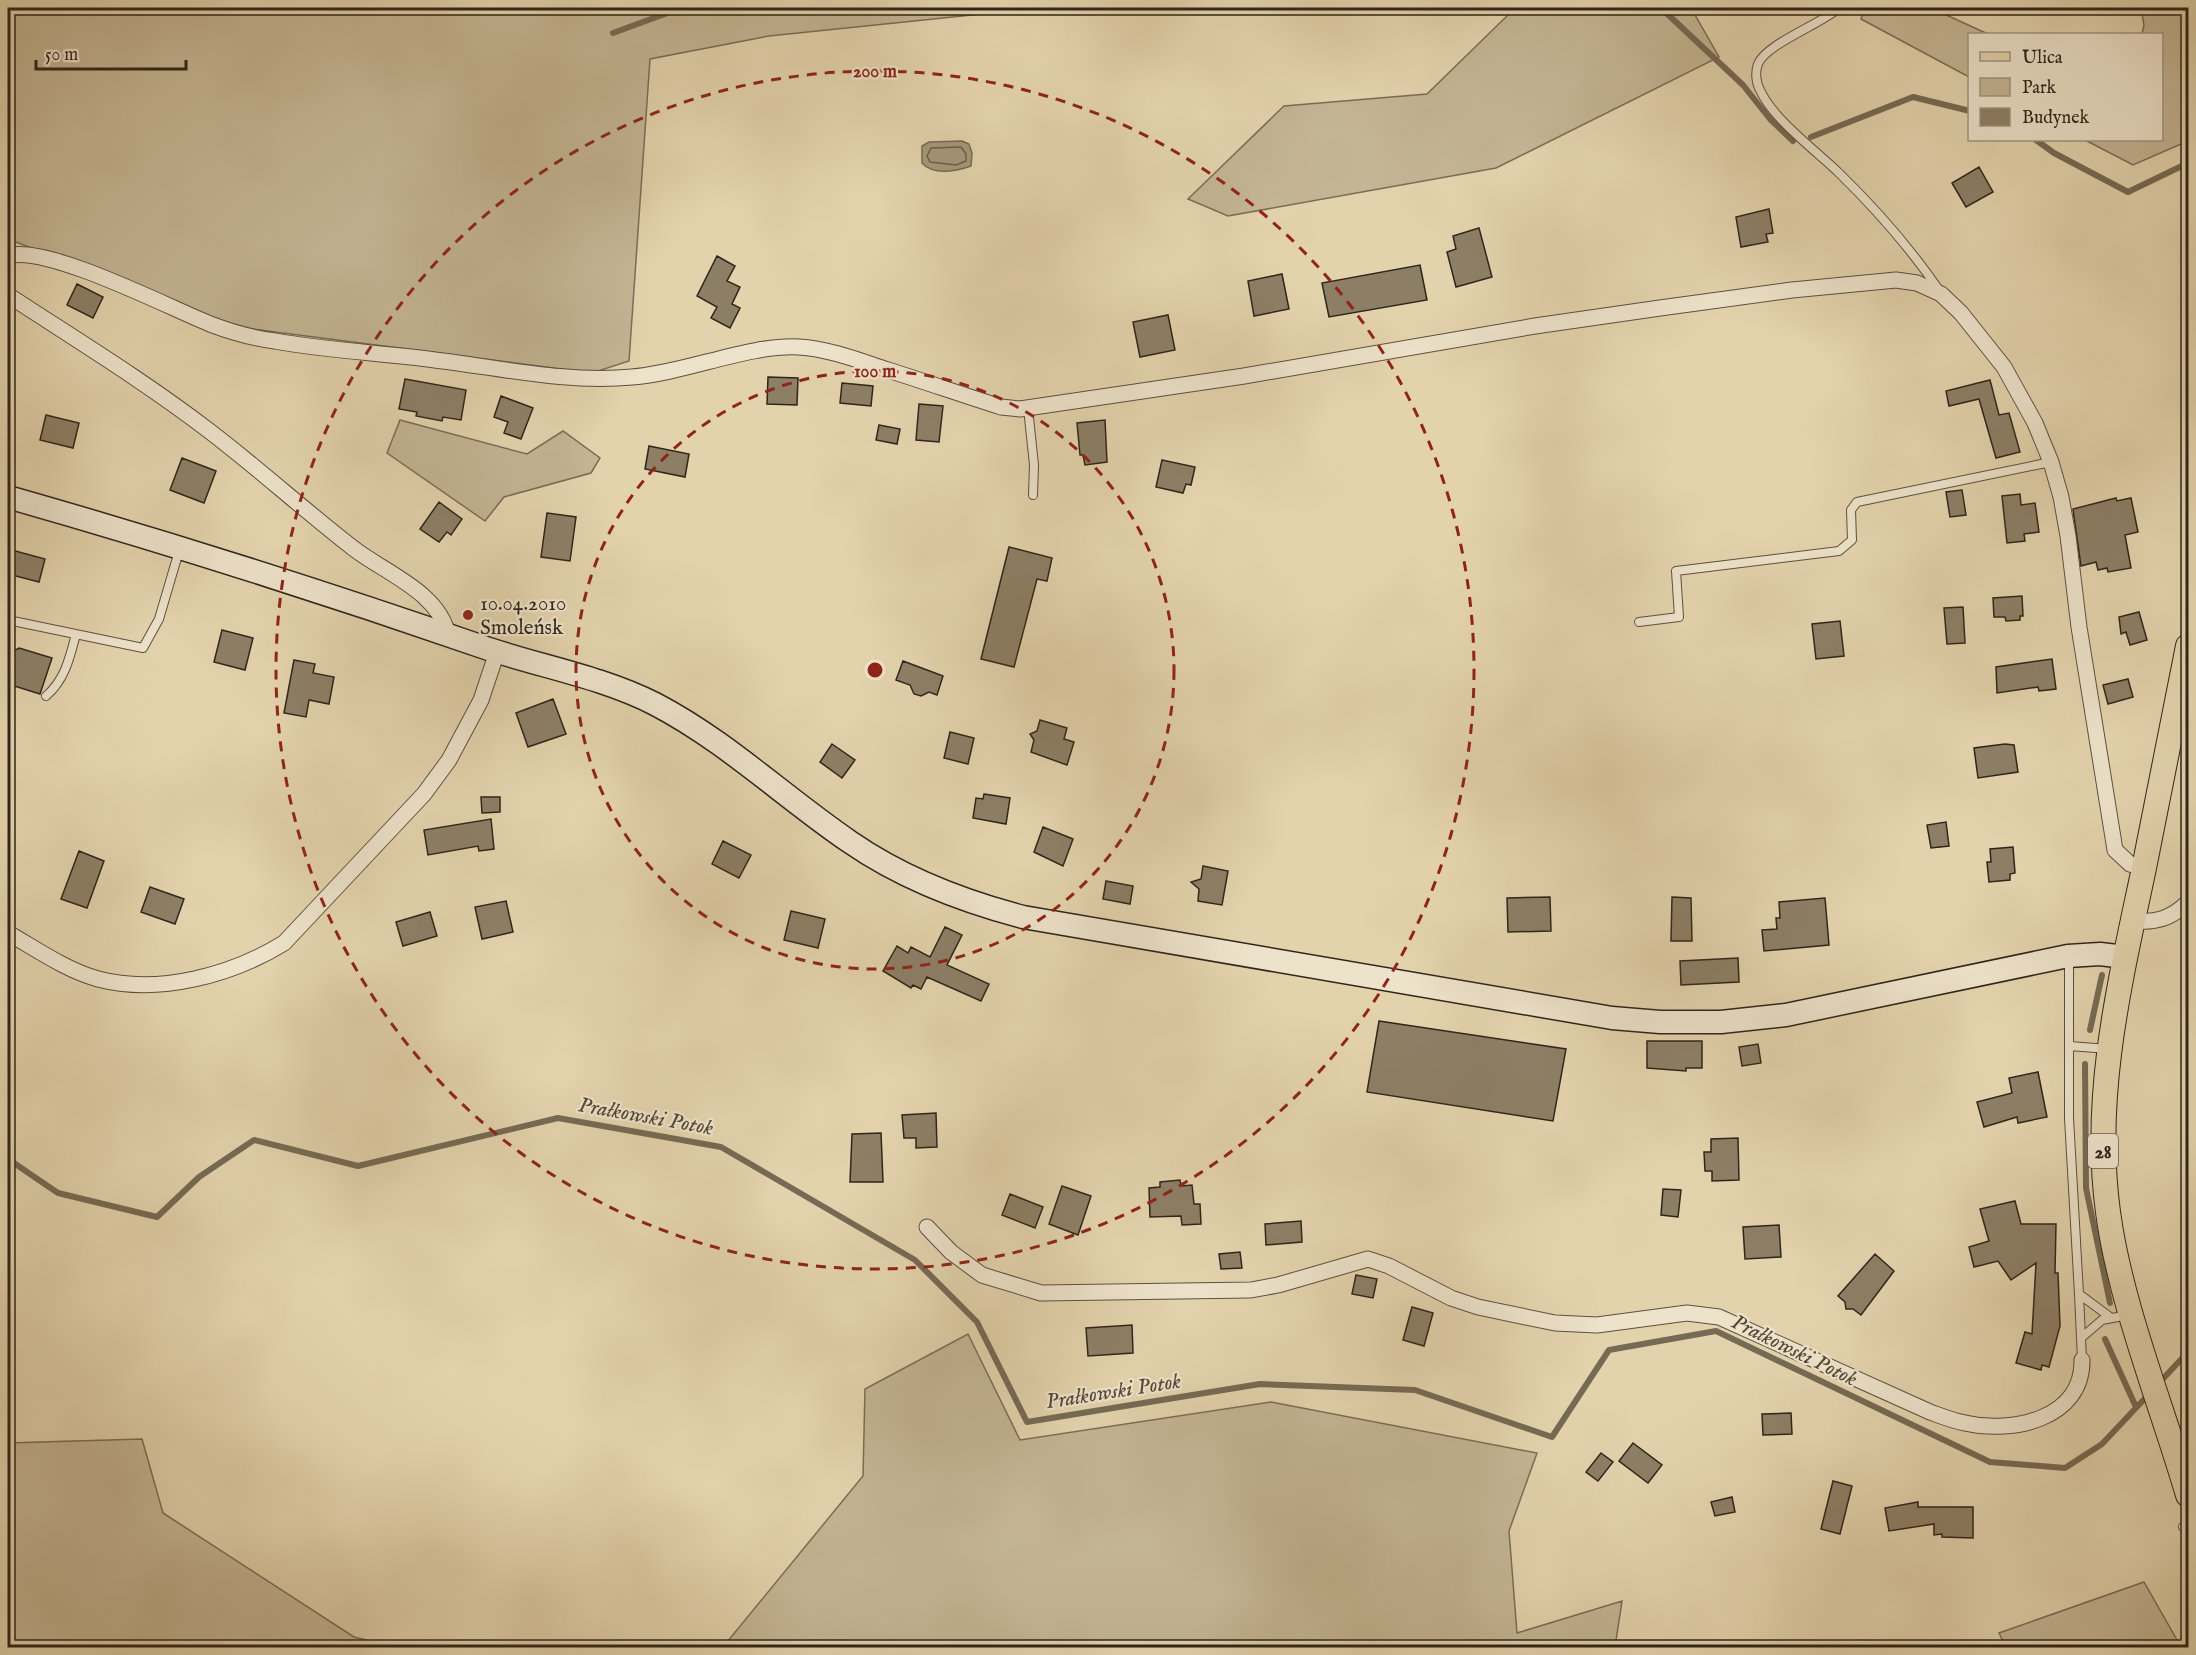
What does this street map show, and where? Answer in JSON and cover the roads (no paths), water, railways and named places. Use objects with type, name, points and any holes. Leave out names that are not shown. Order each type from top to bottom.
[{"type":"main road","name":"28","points":[[2188,646],[2108,1049],[2103,1125],[2107,1202],[2115,1247],[2121,1316],[2141,1342],[2188,1495]]},
{"type":"street","points":[[8,256],[34,256],[57,262],[160,301],[210,324],[241,335],[277,342],[442,361],[537,375],[594,379],[679,371],[765,349],[799,347],[842,355],[1001,407],[1028,408],[1244,376],[1535,326],[1792,290],[1896,280],[1917,283],[1941,294],[1961,313],[2004,368],[2035,423],[2051,462],[2061,497],[2068,536],[2079,627],[2115,850],[2130,864],[2144,868]]},
{"type":"street","points":[[8,295],[139,381],[207,429],[353,548],[428,600],[445,620],[448,635]]},
{"type":"street","points":[[8,497],[180,547],[497,652],[590,680],[652,703],[735,755],[851,843],[884,863],[955,896],[996,910],[1058,924],[1612,1018],[1660,1022],[1721,1022],[1786,1015],[2068,956],[2100,954],[2125,957]]},
{"type":"street","points":[[8,933],[68,967],[98,979],[123,983],[157,983],[197,978],[258,959],[284,943],[424,794],[467,730],[481,700],[497,652]]},
{"type":"street","points":[[2132,920],[2147,923],[2169,917],[2188,902]]},
{"type":"street","points":[[927,1227],[951,1252],[982,1275],[1041,1293],[1251,1290],[1368,1259],[1389,1266],[1451,1298],[1478,1307],[1555,1323],[1597,1325],[1687,1313],[1719,1317],[1930,1412],[1976,1425],[2012,1425],[2032,1421],[2062,1407],[2078,1388],[2082,1376],[2082,1360]]},
{"type":"lane","points":[[1839,8],[1765,54],[1758,63],[1756,75],[1759,89],[1779,116],[1841,175],[1919,261],[1941,294]]},
{"type":"lane","points":[[1028,408],[1034,465],[1033,495]]},
{"type":"lane","points":[[1639,622],[1679,617],[1676,571],[1839,551],[1852,540],[1851,510],[1857,502],[2051,462]]},
{"type":"lane","points":[[8,620],[143,648],[159,619],[180,547]]},
{"type":"lane","points":[[46,696],[57,688],[67,666],[76,634]]},
{"type":"lane","points":[[2068,956],[2069,1118],[2082,1360]]},
{"type":"lane","points":[[2070,1046],[2108,1049]]},
{"type":"lane","points":[[2079,1294],[2121,1316]]},
{"type":"lane","points":[[2081,1338],[2095,1324],[2121,1316]]},
{"type":"water","points":[[962,141],[969,144],[972,153],[971,166],[953,171],[939,171],[922,163],[922,146],[929,142]]},
{"type":"waterway","points":[[613,33],[681,8]]},
{"type":"waterway","points":[[1661,8],[1743,85],[1770,119],[1793,141]]},
{"type":"waterway","points":[[1811,137],[1913,97],[1968,111]]},
{"type":"waterway","points":[[2037,141],[2054,153],[2128,192],[2188,163]]},
{"type":"waterway","points":[[2090,1030],[2102,975]]},
{"type":"waterway","points":[[2085,1064],[2086,1188],[2110,1303]]},
{"type":"waterway","name":"Prałkowski Potok","points":[[8,1159],[58,1193],[157,1217],[199,1177],[254,1140],[358,1166],[558,1118],[721,1147],[915,1260],[977,1322],[1027,1422],[1260,1384],[1415,1390],[1552,1437],[1609,1350],[1716,1331],[1990,1462],[2065,1468],[2102,1444],[2150,1393]]},
{"type":"waterway","points":[[2105,1339],[2136,1407]]},
{"type":"waterway","name":"Prałkowski Potok","points":[[2159,1383],[2188,1352]]},
{"type":"place","name":"10.04.2010 Smoleńsk","points":[[468,615]]}]
